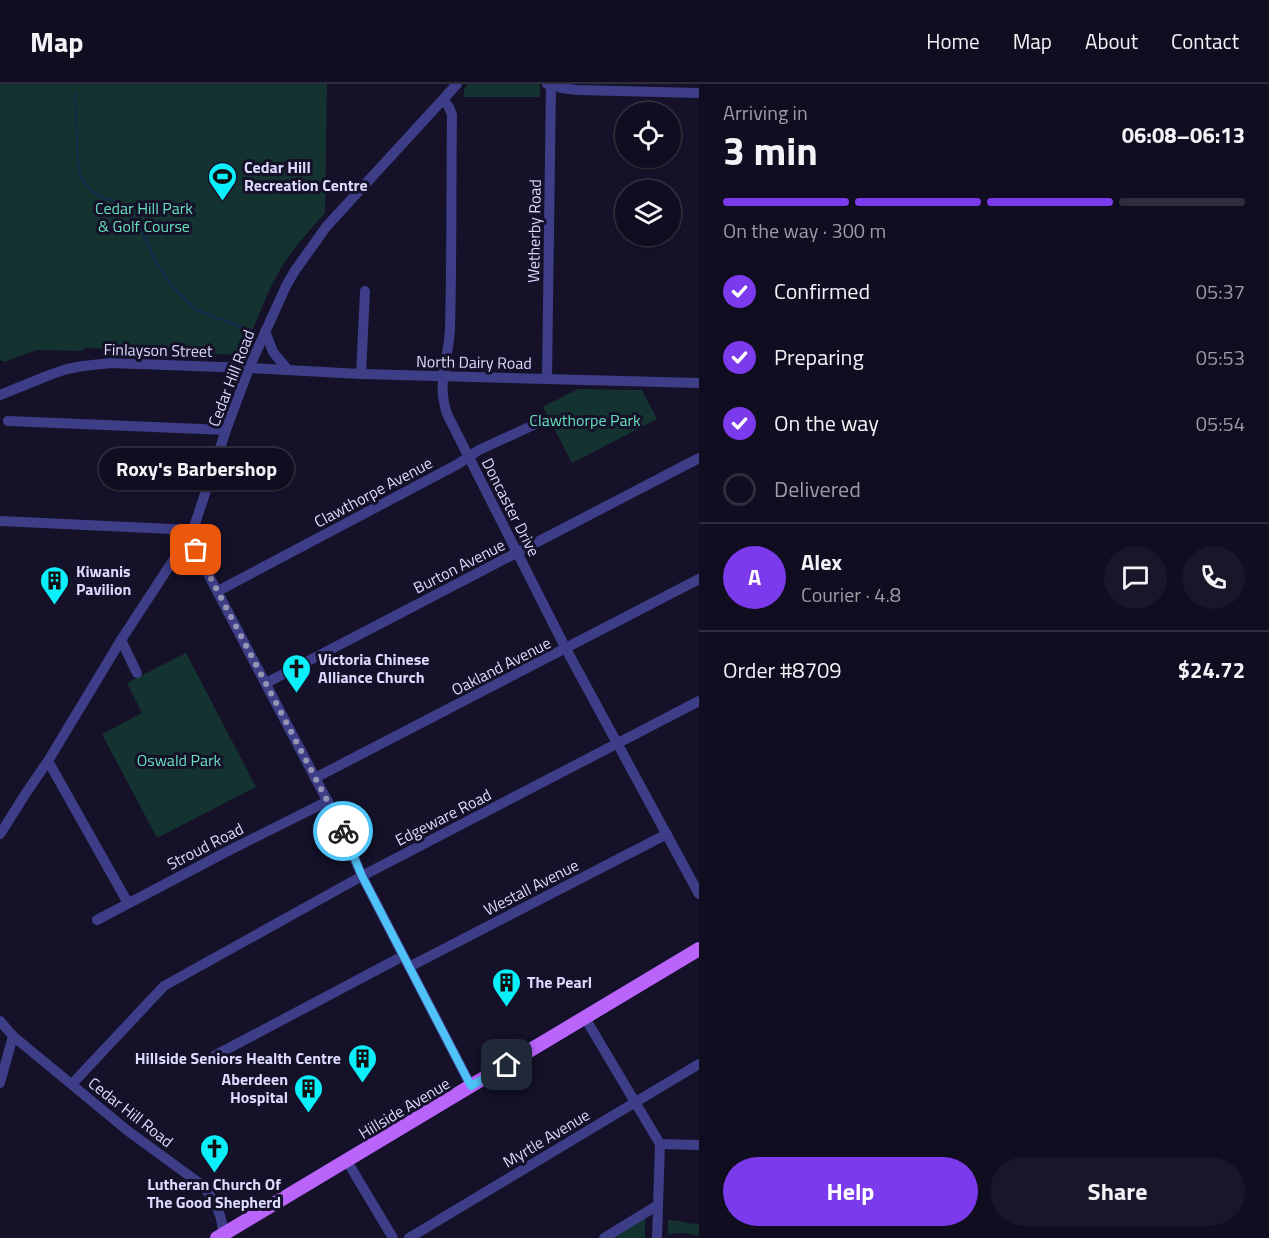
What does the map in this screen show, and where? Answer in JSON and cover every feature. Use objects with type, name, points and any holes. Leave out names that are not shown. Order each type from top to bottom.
[{"type":"main road","name":"Hillside Avenue","points":[[221,1237],[699,949]]},
{"type":"street","name":"Cedar Hill Road","points":[[0,834],[191,533],[249,368],[290,279],[326,227],[457,84]]},
{"type":"street","points":[[550,84],[577,90],[699,93]]},
{"type":"street","name":"Wetherby Road","points":[[547,379],[550,84]]},
{"type":"street","name":"Doncaster Drive","points":[[443,100],[452,115],[450,331],[442,392],[445,407],[566,649],[699,894]]},
{"type":"street","points":[[361,374],[365,291]]},
{"type":"street","points":[[265,331],[273,352],[288,370]]},
{"type":"street","name":"Finlayson Street","points":[[0,395],[51,374],[99,363],[249,368]]},
{"type":"street","name":"North Dairy Road","points":[[249,368],[361,374],[699,382]]},
{"type":"street","points":[[8,421],[226,430]]},
{"type":"street","name":"Clawthorpe Avenue","points":[[218,591],[458,464],[479,450],[542,421]]},
{"type":"street","name":"Burton Avenue","points":[[266,683],[699,458]]},
{"type":"street","points":[[0,521],[191,533],[218,591],[341,827],[362,876],[471,1086]]},
{"type":"street","name":"Oakland Avenue","points":[[315,778],[699,579]]},
{"type":"street","points":[[121,640],[137,673]]},
{"type":"street","name":"Edgeware Road","points":[[72,1084],[164,986],[362,876],[699,701]]},
{"type":"street","points":[[48,761],[128,903]]},
{"type":"street","name":"Stroud Road","points":[[97,920],[328,801]]},
{"type":"street","name":"Westall Avenue","points":[[409,967],[667,834]]},
{"type":"street","points":[[214,1056],[403,956]]},
{"type":"street","points":[[585,1018],[660,1144],[657,1238]]},
{"type":"street","name":"Cedar Hill Road","points":[[0,1022],[13,1036],[128,1131],[202,1185],[215,1204],[221,1220],[221,1237]]},
{"type":"street","points":[[0,1083],[13,1036]]},
{"type":"street","name":"Myrtle Avenue","points":[[408,1238],[699,1064]]},
{"type":"street","points":[[660,1144],[699,1145]]},
{"type":"street","points":[[347,1161],[393,1238]]},
{"type":"street","points":[[604,1238],[658,1205]]},
{"type":"green space","name":"Cedar Hill Park & Golf Course","points":[[0,84],[327,84],[325,213],[281,268],[248,338],[237,345],[241,348],[241,353],[237,355],[84,348],[83,351],[37,350],[5,362],[0,360]]},
{"type":"green space","points":[[468,84],[540,84],[540,97],[464,97],[464,89]]},
{"type":"green space","name":"Clawthorpe Park","points":[[578,389],[642,390],[657,419],[572,463],[543,407]]},
{"type":"green space","name":"Oswald Park","points":[[186,653],[256,787],[157,838],[102,734],[142,713],[127,683]]},
{"type":"green space","points":[[645,1216],[645,1238],[608,1238]]},
{"type":"green space","points":[[668,1220],[699,1224],[699,1236],[684,1233],[668,1234]]},
{"type":"waterway","points":[[75,93],[78,163],[81,177],[91,191],[125,207],[129,215],[138,223],[154,258],[169,282],[197,310],[249,330]]},
{"type":"way so far","points":[[196,550],[343,831]]},
{"type":"place","name":"Cedar Hill Recreation Centre","points":[[223,202]]},
{"type":"place","name":"Roxy's Barbershop","points":[[196,550]]},
{"type":"place","name":"Kiwanis Pavilion","points":[[55,606]]},
{"type":"place","name":"Victoria Chinese Alliance Church","points":[[297,694]]},
{"type":"place","name":"The Pearl","points":[[506,1008]]},
{"type":"place","name":"Hillside Seniors Health Centre","points":[[362,1084]]},
{"type":"place","name":"Aberdeen Hospital","points":[[309,1114]]},
{"type":"place","name":"Lutheran Church Of The Good Shepherd","points":[[214,1174]]},
{"type":"route","points":[[343,831],[362,876],[471,1086],[507,1065]]}]
